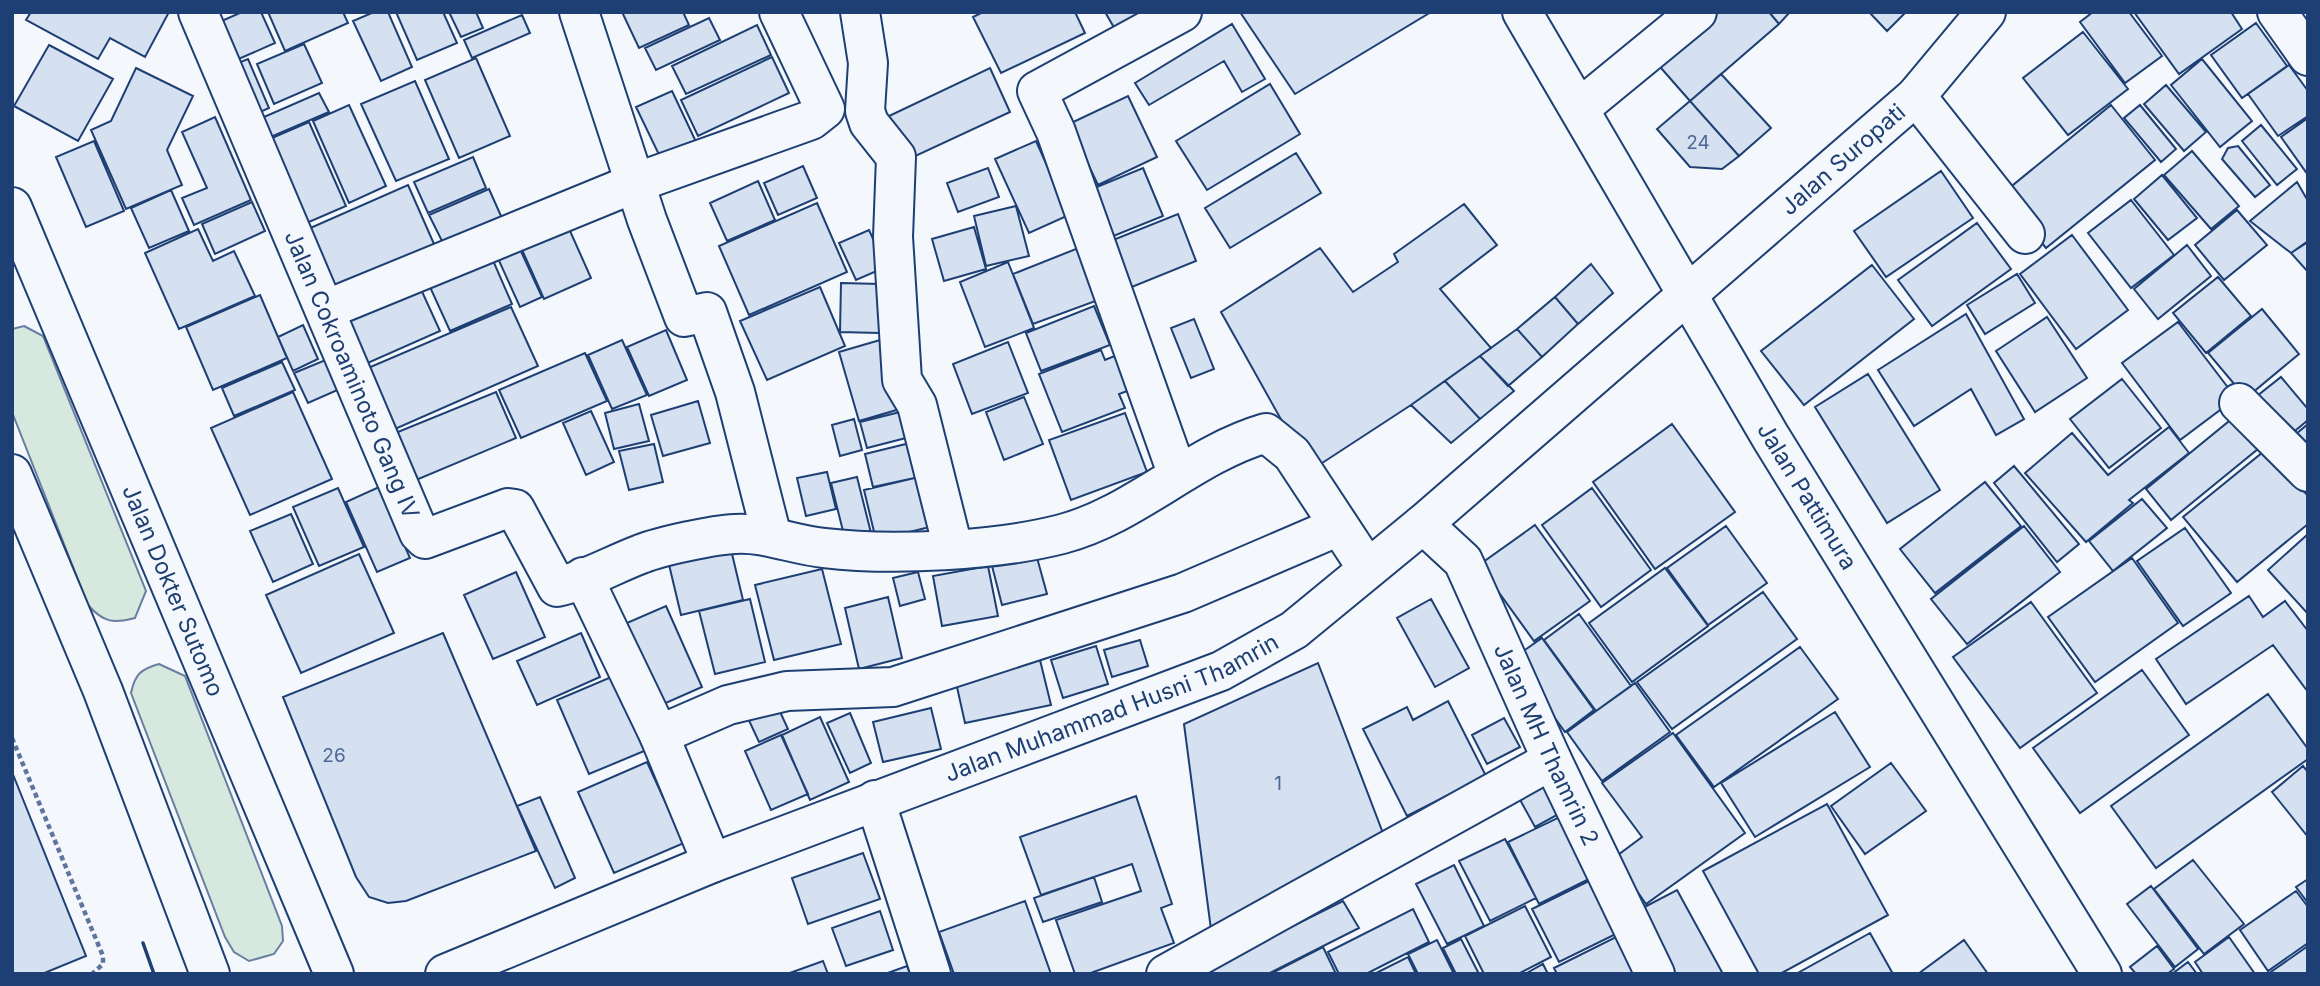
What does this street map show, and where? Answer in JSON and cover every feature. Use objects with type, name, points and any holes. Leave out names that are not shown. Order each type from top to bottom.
[{"type":"street","name":"Jalan Cokroaminoto Gang IV","points":[[198,12],[419,533],[425,539],[432,539],[508,508],[515,509],[519,512],[554,585],[561,587],[583,577]]},
{"type":"street","points":[[579,12],[635,183],[684,317],[708,312],[735,392],[772,537]]},
{"type":"street","points":[[325,310],[635,183],[811,120],[825,109],[779,12]]},
{"type":"street","points":[[860,12],[868,63],[865,111],[869,123],[895,157],[894,237],[902,380],[917,405],[953,548]]},
{"type":"street","points":[[1177,473],[1056,132],[1037,91],[1182,12]]},
{"type":"street","name":"Jalan Pattimura","points":[[1522,12],[1770,436],[2102,974]]},
{"type":"street","points":[[1580,108],[1697,12]]},
{"type":"street","name":"Jalan Suropati","points":[[1688,295],[1916,96],[1986,12]]},
{"type":"street","points":[[2277,12],[2308,56]]},
{"type":"street","points":[[1916,96],[2025,234]]},
{"type":"street","name":"Jalan Dokter Sutomo","points":[[12,207],[334,974]]},
{"type":"street","name":"Jalan Muhammad Husni Thamrin","points":[[445,974],[712,863],[1222,671],[1294,630],[1423,524],[1688,295]]},
{"type":"street","points":[[2239,403],[2308,472]]},
{"type":"street","points":[[712,863],[659,735],[583,577],[646,552],[735,534],[772,537],[822,548],[953,548],[1007,546],[1064,534],[1121,512],[1177,473],[1233,443],[1266,433],[1292,454],[1367,568]]},
{"type":"street","points":[[12,474],[103,691],[210,974]]},
{"type":"street","name":"Jalan MH Thamrin 2","points":[[1423,524],[1463,561],[1552,760],[1656,974]]},
{"type":"street","points":[[659,735],[728,705],[787,691],[893,687],[1184,593],[1339,526]]},
{"type":"street","points":[[1166,974],[1552,760]]},
{"type":"street","points":[[875,800],[931,974]]},
{"type":"path","points":[[12,738],[103,956],[103,964],[92,974]]},
{"type":"shaded area","points":[[24,326],[43,336],[146,591],[135,618],[109,620],[88,605],[12,412],[12,329]]},
{"type":"shaded area","points":[[159,664],[185,676],[282,926],[283,941],[274,954],[249,961],[234,952],[225,937],[131,693],[140,673]]},
{"type":"building","points":[[31,12],[169,12],[145,57],[110,38],[98,59],[26,20]]},
{"type":"building","points":[[242,12],[261,12],[275,43],[234,61],[217,23]]},
{"type":"building","points":[[268,12],[343,12],[348,23],[285,51]]},
{"type":"building","points":[[374,12],[388,12],[412,67],[381,81],[353,21]]},
{"type":"building","points":[[396,12],[443,12],[457,43],[417,60]]},
{"type":"building","points":[[449,12],[476,12],[483,28],[461,37]]},
{"type":"building","points":[[622,12],[683,12],[689,25],[639,48]]},
{"type":"building","points":[[983,12],[1075,12],[1085,33],[1001,73],[973,17]]},
{"type":"building","points":[[1105,12],[1159,12],[1119,36]]},
{"type":"building","points":[[1240,12],[1431,12],[1295,94]]},
{"type":"building","points":[[1709,12],[1769,12],[1779,24],[1690,101],[1654,60]]},
{"type":"building","points":[[1769,12],[1790,12],[1779,24]]},
{"type":"building","points":[[1869,12],[1906,12],[1887,31]]},
{"type":"building","points":[[2093,12],[2129,12],[2162,56],[2125,83],[2080,22]]},
{"type":"building","points":[[2134,12],[2231,12],[2242,29],[2179,74]]},
{"type":"building","points":[[522,15],[530,33],[472,58],[464,40]]},
{"type":"building","points":[[709,18],[720,40],[656,70],[645,48]]},
{"type":"building","points":[[2256,23],[2287,66],[2242,98],[2211,55]]},
{"type":"building","points":[[1232,24],[1265,79],[1242,92],[1224,61],[1149,105],[1135,83]]},
{"type":"building","points":[[757,25],[771,55],[686,94],[672,66]]},
{"type":"building","points":[[2083,32],[2128,89],[2068,135],[2023,78]]},
{"type":"building","points":[[304,44],[322,83],[274,104],[257,64]]},
{"type":"building","points":[[49,45],[113,79],[78,141],[14,106]]},
{"type":"building","points":[[772,57],[789,93],[698,136],[681,100]]},
{"type":"building","points":[[476,58],[510,136],[459,158],[425,80]]},
{"type":"building","points":[[248,59],[269,108],[249,117],[228,67]]},
{"type":"building","points":[[2202,59],[2252,121],[2220,147],[2171,85]]},
{"type":"building","points":[[2289,65],[2308,91],[2308,116],[2278,136],[2248,94]]},
{"type":"building","points":[[136,68],[193,96],[167,150],[182,185],[126,209],[91,130],[111,121]]},
{"type":"building","points":[[990,68],[1010,112],[909,159],[889,116]]},
{"type":"building","points":[[1721,74],[1771,128],[1739,156],[1690,101]]},
{"type":"building","points":[[415,81],[449,159],[396,181],[361,104]]},
{"type":"building","points":[[1270,84],[1300,134],[1207,190],[1176,141]]},
{"type":"building","points":[[2166,85],[2206,132],[2184,151],[2144,104]]},
{"type":"building","points":[[672,91],[698,146],[663,163],[636,107]]},
{"type":"building","points":[[319,93],[329,112],[266,139],[257,120]]},
{"type":"building","points":[[1128,96],[1157,157],[1098,185],[1069,124]]},
{"type":"building","points":[[1690,101],[1739,156],[1722,169],[1690,167],[1657,129]]},
{"type":"building","points":[[349,105],[386,186],[349,203],[313,121]]},
{"type":"building","points":[[2111,105],[2155,160],[2046,248],[2002,194]]},
{"type":"building","points":[[2140,105],[2176,149],[2161,162],[2124,118]]},
{"type":"building","points":[[215,117],[251,200],[194,225],[182,198],[207,188],[182,132]]},
{"type":"building","points":[[2308,118],[2308,175],[2281,137]]},
{"type":"building","points":[[309,122],[346,206],[302,225],[265,141]]},
{"type":"building","points":[[2261,125],[2297,169],[2277,185],[2242,141]]},
{"type":"building","points":[[94,141],[124,211],[86,227],[56,157]]},
{"type":"building","points":[[1036,141],[1069,215],[1029,233],[995,159]]},
{"type":"building","points":[[2238,146],[2270,185],[2255,197],[2222,159],[2228,148]]},
{"type":"building","points":[[2192,151],[2239,206],[2211,229],[2164,175]]},
{"type":"building","points":[[1296,153],[1321,193],[1230,248],[1205,208]]},
{"type":"building","points":[[473,157],[486,188],[428,213],[414,182]]},
{"type":"building","points":[[803,166],[817,198],[778,215],[764,183]]},
{"type":"building","points":[[988,168],[999,197],[958,212],[947,183]]},
{"type":"building","points":[[1143,168],[1163,216],[1106,239],[1087,191]]},
{"type":"building","points":[[1941,171],[1973,218],[1886,277],[1854,231]]},
{"type":"building","points":[[2162,175],[2197,218],[2168,240],[2134,199]]},
{"type":"building","points":[[758,181],[775,220],[727,241],[710,203]]},
{"type":"building","points":[[2297,182],[2308,201],[2308,241],[2291,253],[2250,221]]},
{"type":"building","points":[[408,185],[438,253],[340,296],[308,229]]},
{"type":"building","points":[[489,189],[505,225],[447,251],[429,215]]},
{"type":"building","points":[[171,190],[189,231],[149,248],[131,208]]},
{"type":"building","points":[[2131,200],[2174,255],[2131,288],[2088,233]]},
{"type":"building","points":[[252,202],[265,231],[215,254],[202,224]]},
{"type":"building","points":[[817,203],[847,272],[749,315],[719,246]]},
{"type":"building","points":[[1464,204],[1497,245],[1440,289],[1491,348],[1411,405],[1316,467],[1283,423],[1221,312],[1320,248],[1353,292],[1398,262],[1394,254]]},
{"type":"building","points":[[1016,206],[1029,256],[986,266],[974,216]]},
{"type":"building","points":[[2237,210],[2267,245],[2224,280],[2195,245]]},
{"type":"building","points":[[562,213],[591,278],[544,299],[515,234]]},
{"type":"building","points":[[1178,214],[1196,261],[1122,291],[1103,244]]},
{"type":"building","points":[[1977,223],[2011,269],[1932,326],[1898,280]]},
{"type":"building","points":[[974,227],[986,269],[944,281],[932,239]]},
{"type":"building","points":[[198,229],[213,261],[234,251],[255,296],[179,329],[145,253]]},
{"type":"building","points":[[869,230],[886,267],[856,280],[839,243]]},
{"type":"building","points":[[513,234],[542,297],[520,307],[491,243]]},
{"type":"building","points":[[2072,235],[2128,310],[2076,349],[2020,274]]},
{"type":"building","points":[[2308,242],[2308,272],[2291,253]]},
{"type":"building","points":[[2187,245],[2211,276],[2158,319],[2134,289]]},
{"type":"building","points":[[1081,247],[1101,299],[1033,324],[1013,274]]},
{"type":"building","points":[[488,249],[512,304],[450,331],[425,276]]},
{"type":"building","points":[[1008,262],[1034,328],[985,347],[960,282]]},
{"type":"building","points":[[1591,264],[1613,293],[1578,324],[1555,297]]},
{"type":"building","points":[[1872,265],[1914,319],[1804,405],[1761,351]]},
{"type":"building","points":[[414,274],[440,331],[361,366],[336,308]]},
{"type":"building","points":[[2017,274],[2035,303],[1985,334],[1967,305]]},
{"type":"building","points":[[2218,277],[2251,316],[2206,353],[2173,313]]},
{"type":"building","points":[[841,283],[880,284],[879,333],[840,332]]},
{"type":"building","points":[[820,287],[845,346],[767,380],[740,321]]},
{"type":"building","points":[[260,295],[287,358],[213,390],[186,327]]},
{"type":"building","points":[[1555,297],[1578,324],[1542,357],[1517,329]]},
{"type":"building","points":[[1094,306],[1110,345],[1041,371],[1026,333]]},
{"type":"building","points":[[511,307],[538,366],[395,429],[368,368]]},
{"type":"building","points":[[2262,309],[2299,354],[2246,398],[2208,353]]},
{"type":"building","points":[[1966,314],[2024,419],[1996,435],[1971,389],[1914,426],[1878,370]]},
{"type":"building","points":[[2047,317],[2087,378],[2035,412],[1996,351]]},
{"type":"building","points":[[1194,319],[1214,369],[1191,378],[1171,328]]},
{"type":"building","points":[[2178,322],[2236,398],[2180,440],[2122,363]]},
{"type":"building","points":[[303,325],[318,359],[293,371],[278,337]]},
{"type":"building","points":[[1517,329],[1542,357],[1508,386],[1480,356]]},
{"type":"building","points":[[666,330],[687,380],[649,396],[627,347]]},
{"type":"building","points":[[622,340],[647,395],[612,409],[588,355]]},
{"type":"building","points":[[880,340],[900,409],[859,421],[839,352]]},
{"type":"building","points":[[1008,342],[1028,393],[972,414],[953,364]]},
{"type":"building","points":[[1101,350],[1105,360],[1117,355],[1130,390],[1119,394],[1125,408],[1062,432],[1039,374]]},
{"type":"building","points":[[585,353],[607,401],[521,438],[499,390]]},
{"type":"building","points":[[1480,356],[1514,391],[1480,419],[1445,381]]},
{"type":"building","points":[[328,359],[342,388],[308,403],[294,373]]},
{"type":"building","points":[[282,362],[295,390],[234,416],[222,388]]},
{"type":"building","points":[[1868,374],[1940,490],[1887,523],[1815,407]]},
{"type":"building","points":[[2281,377],[2308,409],[2308,420],[2284,440],[2252,400]]},
{"type":"building","points":[[2122,379],[2161,428],[2109,468],[2070,419]]},
{"type":"building","points":[[1445,381],[1480,419],[1451,443],[1411,405]]},
{"type":"building","points":[[293,392],[332,479],[250,515],[211,428]]},
{"type":"building","points":[[496,392],[516,438],[409,483],[388,436]]},
{"type":"building","points":[[1024,397],[1043,444],[1004,460],[986,412]]},
{"type":"building","points":[[698,401],[710,443],[663,456],[651,415]]},
{"type":"building","points":[[639,404],[649,441],[614,449],[605,413]]},
{"type":"building","points":[[591,411],[614,462],[586,475],[563,423]]},
{"type":"building","points":[[900,412],[906,438],[867,448],[860,422]]},
{"type":"building","points":[[1125,413],[1147,472],[1071,500],[1049,440]]},
{"type":"building","points":[[2239,413],[2264,444],[2171,520],[2146,489]]},
{"type":"building","points":[[854,419],[862,450],[840,456],[832,425]]},
{"type":"building","points":[[1672,424],[1735,512],[1655,569],[1593,482]]},
{"type":"building","points":[[2308,424],[2308,460],[2290,439]]},
{"type":"building","points":[[2169,427],[2189,453],[2129,500],[2133,503],[2086,542],[2025,473],[2072,433],[2108,475]]},
{"type":"building","points":[[910,443],[919,477],[873,487],[865,454]]},
{"type":"building","points":[[654,444],[663,482],[629,490],[619,451]]},
{"type":"building","points":[[2268,448],[2308,496],[2308,524],[2237,582],[2183,517]]},
{"type":"building","points":[[2014,466],[2079,544],[2057,562],[1994,483]]},
{"type":"building","points":[[827,472],[836,509],[806,516],[797,478]]},
{"type":"building","points":[[923,476],[934,526],[876,540],[864,490]]},
{"type":"building","points":[[857,477],[872,537],[846,543],[831,483]]},
{"type":"building","points":[[1985,482],[2021,526],[1935,593],[1900,549]]},
{"type":"building","points":[[379,487],[410,558],[377,572],[346,502]]},
{"type":"building","points":[[338,488],[364,547],[319,566],[293,507]]},
{"type":"building","points":[[1592,488],[1651,570],[1601,607],[1542,525]]},
{"type":"building","points":[[2142,499],[2167,528],[2113,571],[2089,541]]},
{"type":"building","points":[[291,514],[313,564],[273,582],[250,531]]},
{"type":"building","points":[[1535,525],[1590,601],[1534,641],[1479,565]]},
{"type":"building","points":[[1726,526],[1767,583],[1708,625],[1667,568]]},
{"type":"building","points":[[2024,526],[2060,572],[1967,644],[1931,599]]},
{"type":"building","points":[[2185,528],[2231,593],[2183,626],[2137,561]]},
{"type":"building","points":[[2308,534],[2308,614],[2268,570]]},
{"type":"building","points":[[728,537],[743,600],[681,615],[666,552]]},
{"type":"building","points":[[359,554],[394,633],[301,673],[266,595]]},
{"type":"building","points":[[1036,554],[1047,594],[1002,605],[992,566]]},
{"type":"building","points":[[2132,558],[2178,623],[2095,682],[2048,617]]},
{"type":"building","points":[[988,566],[998,616],[942,626],[933,576]]},
{"type":"building","points":[[1665,568],[1708,626],[1632,682],[1589,623]]},
{"type":"building","points":[[822,569],[841,644],[774,660],[755,585]]},
{"type":"building","points":[[516,572],[545,637],[493,659],[464,595]]},
{"type":"building","points":[[918,572],[925,599],[900,606],[893,578]]},
{"type":"building","points":[[1763,592],[1797,639],[1672,729],[1637,682]]},
{"type":"building","points":[[2249,596],[2263,617],[2285,601],[2308,631],[2308,692],[2273,645],[2186,704],[2156,659]]},
{"type":"building","points":[[888,597],[902,658],[859,669],[845,608]]},
{"type":"building","points":[[750,599],[765,662],[715,674],[699,611]]},
{"type":"building","points":[[1431,599],[1469,668],[1435,687],[1397,618]]},
{"type":"building","points":[[2031,602],[2097,693],[2020,748],[1953,657]]},
{"type":"building","points":[[666,606],[702,687],[650,710],[613,629]]},
{"type":"building","points":[[1579,614],[1631,686],[1596,711],[1544,640]]},
{"type":"building","points":[[443,633],[536,851],[406,901],[388,903],[369,897],[356,877],[283,697]]},
{"type":"building","points":[[581,633],[600,677],[537,705],[517,661]]},
{"type":"building","points":[[1542,638],[1594,710],[1565,732],[1512,659]]},
{"type":"building","points":[[1140,640],[1148,666],[1112,677],[1104,650]]},
{"type":"building","points":[[1096,646],[1108,684],[1063,698],[1051,660]]},
{"type":"building","points":[[1800,647],[1838,699],[1714,787],[1676,735]]},
{"type":"building","points":[[1040,660],[1051,705],[965,723],[955,678]]},
{"type":"building","points":[[1318,663],[1386,841],[1212,937],[1184,724]]},
{"type":"building","points":[[2142,670],[2189,735],[2080,813],[2033,748]]},
{"type":"building","points":[[616,675],[649,749],[589,774],[557,700]]},
{"type":"building","points":[[1635,683],[1670,732],[1602,781],[1567,732]]},
{"type":"building","points":[[2268,694],[2308,749],[2308,759],[2156,868],[2111,806]]},
{"type":"building","points":[[775,701],[788,729],[759,742],[746,714]]},
{"type":"building","points":[[1448,701],[1486,776],[1407,816],[1363,729],[1407,707],[1413,720]]},
{"type":"building","points":[[931,708],[941,749],[883,762],[873,722]]},
{"type":"building","points":[[1835,712],[1870,767],[1755,837],[1721,783]]},
{"type":"building","points":[[850,713],[871,763],[850,773],[827,723]]},
{"type":"building","points":[[820,717],[849,782],[810,800],[782,735]]},
{"type":"building","points":[[1504,718],[1520,747],[1487,764],[1472,735]]},
{"type":"building","points":[[1673,733],[1745,833],[1646,904],[1614,858],[1642,837],[1602,783]]},
{"type":"building","points":[[781,735],[808,794],[771,810],[745,751]]},
{"type":"building","points":[[647,762],[684,843],[614,873],[578,792]]},
{"type":"building","points":[[1891,763],[1926,811],[1865,854],[1831,806]]},
{"type":"building","points":[[2303,766],[2308,772],[2308,837],[2272,792]]},
{"type":"building","points":[[1544,771],[1566,810],[1535,827],[1513,787]]},
{"type":"building","points":[[12,772],[86,956],[42,974],[12,974]]},
{"type":"building","points":[[1136,796],[1172,904],[1161,908],[1174,943],[1088,974],[1075,974],[1056,920],[1141,891],[1132,864],[1041,895],[1020,837]]},
{"type":"building","points":[[540,797],[575,878],[555,888],[517,806]]},
{"type":"building","points":[[1827,804],[1888,915],[1780,974],[1759,974],[1703,871]]},
{"type":"building","points":[[1572,811],[1603,872],[1539,904],[1508,842]]},
{"type":"building","points":[[1505,839],[1536,898],[1490,921],[1459,861]]},
{"type":"building","points":[[863,853],[880,899],[808,924],[792,878]]},
{"type":"building","points":[[2193,860],[2244,924],[2204,954],[2154,889]]},
{"type":"building","points":[[1454,865],[1484,926],[1447,944],[1416,884]]},
{"type":"building","points":[[1601,875],[1628,928],[1559,962],[1532,909]]},
{"type":"building","points":[[1094,877],[1102,902],[1043,922],[1034,898]]},
{"type":"building","points":[[2308,879],[2308,903],[2296,887]]},
{"type":"building","points":[[2151,886],[2198,949],[2175,967],[2127,904]]},
{"type":"building","points":[[1677,890],[1723,974],[1666,974],[1633,913]]},
{"type":"building","points":[[2296,891],[2308,907],[2308,943],[2268,971],[2240,930]]},
{"type":"building","points":[[1025,901],[1051,974],[954,974],[939,932]]},
{"type":"building","points":[[1343,901],[1359,928],[1268,974],[1211,974],[1209,968]]},
{"type":"building","points":[[1525,906],[1551,957],[1518,974],[1484,974],[1465,936]]},
{"type":"building","points":[[1413,909],[1429,942],[1366,974],[1339,974],[1328,952]]},
{"type":"building","points":[[880,911],[893,950],[846,966],[832,928]]},
{"type":"building","points":[[1626,932],[1647,974],[1557,974],[1554,968]]},
{"type":"building","points":[[1870,933],[1893,974],[1796,974]]},
{"type":"building","points":[[2229,937],[2255,974],[2203,974],[2195,962]]},
{"type":"building","points":[[1461,939],[1479,974],[1456,974],[1443,948]]},
{"type":"building","points":[[1437,940],[1454,974],[1418,974],[1408,954]]},
{"type":"building","points":[[1964,940],[1988,974],[1918,974]]},
{"type":"building","points":[[2157,946],[2174,969],[2167,974],[2136,974],[2130,967]]},
{"type":"building","points":[[2308,946],[2308,974],[2268,974]]},
{"type":"building","points":[[1323,947],[1336,974],[1270,974]]},
{"type":"building","points":[[1408,957],[1416,974],[1376,973]]},
{"type":"building","points":[[823,961],[828,974],[787,974]]},
{"type":"building","points":[[2188,962],[2197,974],[2172,974]]},
{"type":"building","points":[[1543,964],[1548,974],[1525,974]]},
{"type":"building","points":[[907,966],[910,974],[885,974]]},
{"type":"wall","points":[[143,943],[154,974]]}]
